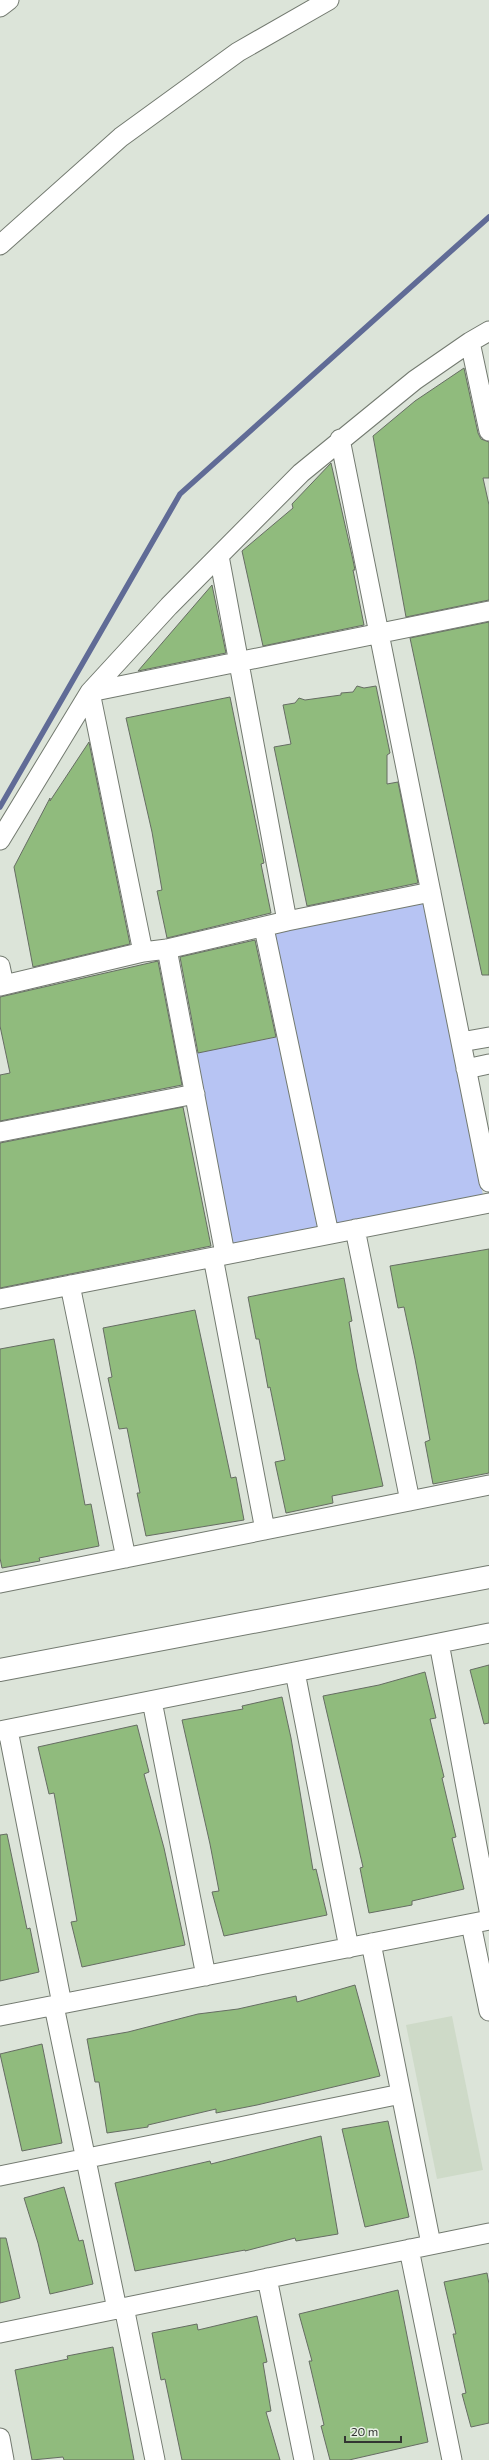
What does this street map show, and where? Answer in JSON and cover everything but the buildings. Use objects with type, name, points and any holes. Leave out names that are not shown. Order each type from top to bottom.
[{"type":"street","points":[[0,7],[9,0]]},
{"type":"street","points":[[0,246],[122,138],[238,52],[329,0]]},
{"type":"street","points":[[0,840],[90,692],[169,606],[301,473],[340,439],[415,380],[470,342],[489,331]]},
{"type":"street","points":[[470,342],[489,431]]},
{"type":"street","points":[[340,439],[489,1182]]},
{"type":"street","points":[[219,556],[287,921]]},
{"type":"street","points":[[90,692],[489,611]]},
{"type":"street","points":[[90,692],[143,952]]},
{"type":"street","points":[[0,966],[2,985],[143,952],[167,949],[264,928],[287,921],[431,892]]},
{"type":"street","points":[[264,928],[329,1234]]},
{"type":"street","points":[[167,949],[195,1094],[219,1256],[265,1530]]},
{"type":"street","points":[[461,1042],[489,1037]]},
{"type":"street","points":[[466,1069],[489,1064]]},
{"type":"street","points":[[0,1132],[195,1094]]},
{"type":"street","points":[[0,1299],[489,1202]]},
{"type":"street","points":[[355,1229],[410,1501]]},
{"type":"street","points":[[70,1285],[126,1558]]},
{"type":"street","points":[[0,1583],[489,1485]]},
{"type":"street","points":[[0,1670],[489,1577]]},
{"type":"street","points":[[155,2460],[86,2158],[58,2005],[4,1730],[489,1633]]},
{"type":"street","points":[[439,1643],[489,1910]]},
{"type":"street","points":[[295,1672],[349,1948]]},
{"type":"street","points":[[152,1701],[206,1976]]},
{"type":"street","points":[[0,2016],[480,1922],[489,2011]]},
{"type":"street","points":[[371,1944],[431,2244]]},
{"type":"street","points":[[0,2176],[401,2094]]},
{"type":"street","points":[[0,2333],[489,2233]]},
{"type":"street","points":[[409,2249],[452,2460]]},
{"type":"street","points":[[267,2278],[304,2460]]},
{"type":"street","points":[[0,2438],[4,2460]]},
{"type":"shaded area","points":[[423,903],[483,1195],[335,1225],[275,933]]},
{"type":"shaded area","points":[[278,1037],[317,1227],[232,1244],[195,1053]]},
{"type":"shaded area","points":[[452,2016],[483,2170],[437,2179],[406,2025]]},
{"type":"waterway","points":[[0,807],[180,494],[489,217]]}]
